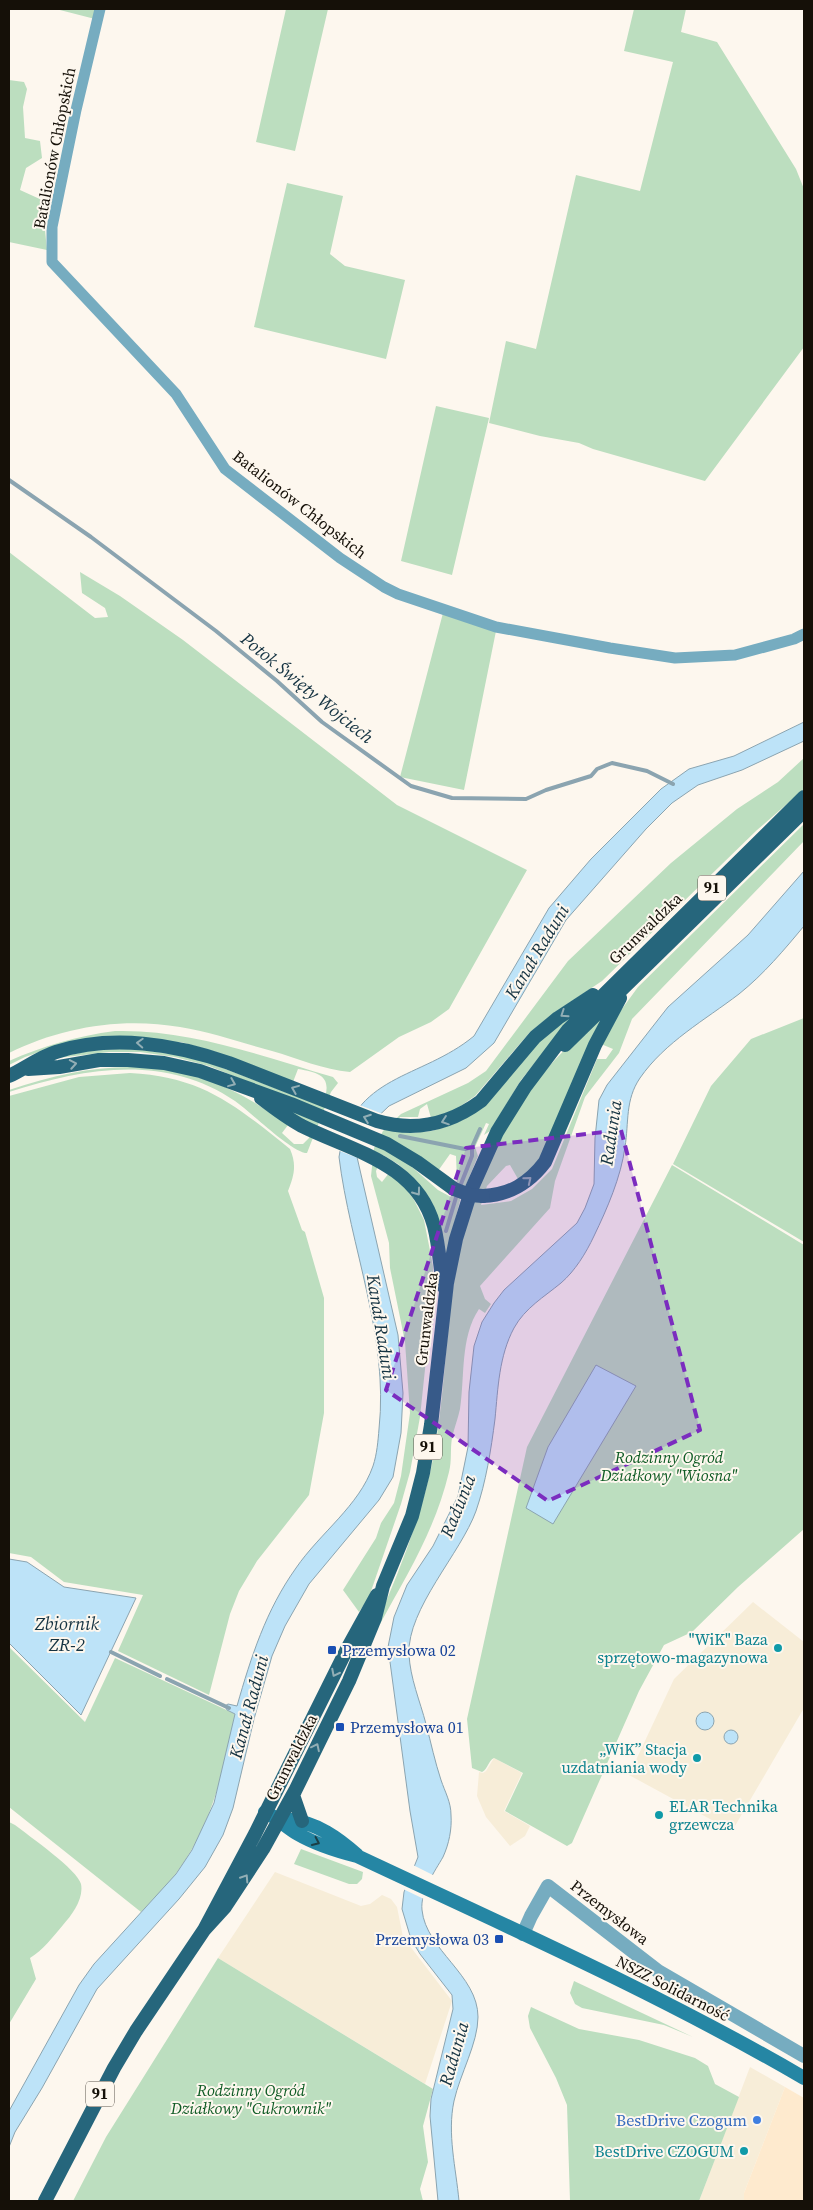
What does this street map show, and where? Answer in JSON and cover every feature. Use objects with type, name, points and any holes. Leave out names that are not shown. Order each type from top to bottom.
[{"type":"main road","name":"Grunwaldzka","points":[[624,980],[804,797]]},
{"type":"main road","name":"Grunwaldzka","points":[[204,1930],[225,1907],[246,1879],[294,1793],[376,1618],[383,1586],[412,1516],[423,1473],[431,1425],[445,1302],[459,1229],[480,1167],[505,1118],[538,1069],[568,1030],[624,980],[804,810]]},
{"type":"main road","points":[[9,1076],[55,1052],[74,1048],[130,1043],[168,1046],[229,1063],[340,1108],[395,1126],[435,1124],[470,1109],[490,1091],[524,1047],[546,1026],[624,980]]},
{"type":"main road","points":[[25,1069],[59,1067],[99,1060],[150,1061],[200,1071],[291,1104],[387,1144],[417,1162],[454,1189],[483,1196],[503,1194],[518,1188],[532,1178],[545,1162],[624,980]]},
{"type":"main road","points":[[251,1091],[291,1120],[381,1160],[413,1186],[429,1212],[436,1239],[445,1302]]},
{"type":"main road","name":"Grunwaldzka","points":[[45,2201],[114,2068],[136,2031],[204,1930],[365,1614],[383,1586]]},
{"type":"main road","points":[[294,1793],[302,1821]]},
{"type":"main road","points":[[265,1812],[279,1818],[302,1821],[338,1838],[357,1856]]},
{"type":"main road","points":[[279,1818],[297,1833],[333,1850],[357,1856],[523,1934]]},
{"type":"main road","name":"NSZZ Solidarność","points":[[523,1934],[713,2027],[804,2078]]},
{"type":"street","name":"Batalionów Chłopskich","points":[[100,9],[76,110],[52,228],[52,262],[176,394],[225,469],[340,558],[384,587],[398,594],[496,627],[619,650],[681,658],[735,654],[794,639],[804,634]]},
{"type":"street","name":"Przemysłowa","points":[[523,1934],[548,1886],[658,1971],[804,2056]]},
{"type":"highlighted area","points":[[621,1130],[700,1430],[548,1501],[386,1390],[466,1148]]},
{"type":"shaded area","points":[[753,1602],[804,1642],[804,1708],[732,1831],[629,1775],[674,1679]]},
{"type":"shaded area","points":[[494,1758],[522,1773],[504,1811],[530,1826],[525,1836],[510,1846],[486,1817],[477,1796],[479,1772],[483,1773],[486,1771]]},
{"type":"shaded area","points":[[275,1872],[361,1906],[370,1904],[382,1895],[391,1899],[397,1907],[403,1937],[452,2001],[425,2084],[218,1958]]},
{"type":"shaded area","points":[[750,2067],[785,2087],[744,2193],[744,2201],[699,2201]]},
{"type":"shaded area","points":[[785,2087],[804,2098],[804,2201],[744,2201],[744,2193]]},
{"type":"green space","points":[[56,9],[97,9],[95,19]]},
{"type":"green space","points":[[286,9],[328,9],[295,151],[256,142]]},
{"type":"green space","points":[[634,9],[686,9],[681,32],[717,42],[796,169],[804,189],[804,347],[705,481],[593,449],[579,443],[540,436],[489,423],[506,341],[536,349],[576,175],[640,191],[673,62],[624,51]]},
{"type":"green space","points":[[9,80],[24,82],[27,89],[23,107],[25,138],[40,141],[42,158],[26,168],[20,190],[42,200],[47,250],[9,242]]},
{"type":"green space","points":[[287,183],[343,196],[330,254],[345,266],[405,280],[386,359],[254,327]]},
{"type":"green space","points":[[436,406],[489,418],[452,575],[401,561]]},
{"type":"green space","points":[[9,552],[95,618],[108,617],[105,608],[82,593],[80,572],[120,596],[183,640],[397,805],[527,870],[449,1009],[431,1022],[399,1037],[350,1072],[320,1066],[203,1032],[158,1024],[136,1023],[92,1026],[50,1037],[9,1053]]},
{"type":"green space","points":[[443,613],[496,631],[464,790],[400,777]]},
{"type":"green space","points":[[804,758],[804,789],[757,830],[602,981],[554,1013],[530,1032],[475,1096],[455,1110],[431,1118],[427,1104],[420,1109],[418,1117],[400,1117],[392,1131],[412,1133],[432,1131],[463,1120],[534,1045],[576,1012],[521,1080],[490,1131],[484,1135],[489,1124],[486,1123],[475,1147],[478,1156],[461,1197],[446,1255],[413,1178],[398,1164],[383,1155],[376,1171],[377,1177],[382,1182],[389,1173],[404,1186],[414,1200],[424,1220],[433,1266],[433,1293],[420,1417],[410,1472],[369,1597],[359,1612],[343,1590],[376,1538],[381,1523],[394,1503],[401,1476],[410,1413],[405,1342],[390,1268],[389,1243],[371,1176],[374,1148],[383,1131],[401,1114],[468,1083],[486,1071],[568,961],[671,863],[737,809],[778,782]],"holes":[[[450,1154],[456,1156],[457,1180],[451,1197],[438,1190],[412,1167],[438,1171]]]},
{"type":"green space","points":[[804,824],[804,841],[632,1019],[619,1053],[585,1097],[555,1181],[550,1208],[480,1286],[485,1299],[491,1304],[485,1313],[479,1309],[469,1332],[464,1358],[460,1409],[452,1438],[450,1468],[443,1493],[420,1551],[380,1624],[377,1623],[410,1540],[424,1497],[440,1416],[451,1303],[462,1241],[471,1210],[494,1151],[526,1096],[545,1071],[605,1013],[540,1158],[529,1171],[518,1179],[510,1165],[506,1166],[487,1186],[481,1205],[511,1201],[532,1189],[552,1169],[597,1059],[606,1059],[613,1049],[601,1044],[611,1024],[638,987]]},
{"type":"green space","points":[[804,1018],[804,1242],[673,1164],[711,1086],[751,1039]]},
{"type":"green space","points":[[115,1031],[171,1034],[225,1045],[333,1077],[338,1083],[331,1092],[307,1153],[289,1145],[235,1101],[208,1086],[181,1076],[153,1071],[95,1072],[66,1077],[9,1092],[9,1090],[39,1081],[98,1069],[127,1067],[156,1069],[185,1074],[214,1083],[243,1096],[288,1125],[282,1133],[294,1144],[303,1144],[309,1138],[314,1126],[287,1111],[320,1111],[209,1066],[175,1057],[140,1052],[109,1052],[57,1058],[88,1051],[130,1048],[197,1058],[322,1106],[327,1089],[326,1083],[320,1075],[307,1071],[298,1069],[293,1082],[216,1052],[181,1042],[56,1046],[9,1065],[9,1061],[47,1046]]},
{"type":"green space","points":[[130,1073],[178,1080],[217,1096],[252,1119],[290,1149],[294,1170],[288,1191],[302,1230],[305,1232],[324,1298],[324,1413],[309,1495],[257,1561],[239,1591],[230,1614],[209,1695],[118,1651],[143,1595],[64,1582],[31,1557],[9,1553],[9,1096],[79,1077]]},
{"type":"green space","name":"Rodzinny Ogród Działkowy \"Wiosna\"","points":[[672,1165],[804,1245],[804,1529],[738,1587],[692,1632],[664,1645],[639,1691],[572,1843],[567,1846],[505,1811],[523,1773],[494,1758],[482,1772],[472,1768],[467,1719],[527,1447]]},
{"type":"green space","points":[[9,1647],[85,1722],[115,1658],[235,1714],[221,1777],[200,1835],[173,1877],[141,1912],[9,1807]]},
{"type":"green space","points":[[9,1822],[71,1870],[81,1884],[81,1895],[70,1916],[48,1943],[30,1958],[36,1979],[9,2024]]},
{"type":"green space","points":[[301,1849],[363,1872],[362,1879],[357,1884],[349,1884],[294,1864]]},
{"type":"green space","name":"Rodzinny Ogród Działkowy \"Cukrownik\"","points":[[218,1958],[433,2089],[423,2126],[428,2162],[420,2189],[423,2201],[73,2201],[106,2137]]},
{"type":"green space","points":[[574,1981],[693,2037],[664,2025],[582,2008],[575,2004],[570,1993]]},
{"type":"green space","points":[[531,2007],[579,2029],[639,2040],[695,2058],[708,2066],[715,2084],[739,2097],[699,2201],[570,2201],[567,2105],[556,2078],[530,2028],[528,2016]]},
{"type":"water","name":"Kanał Raduni","points":[[804,722],[804,741],[742,770],[698,785],[672,803],[646,829],[566,920],[494,1043],[466,1068],[389,1106],[368,1126],[357,1157],[398,1335],[403,1393],[401,1433],[393,1477],[379,1500],[309,1584],[285,1626],[272,1656],[254,1719],[233,1808],[223,1835],[205,1867],[179,1899],[97,1989],[42,2088],[15,2132],[9,2147],[9,2111],[79,1985],[94,1964],[176,1874],[192,1850],[214,1803],[235,1714],[227,1710],[225,1706],[228,1704],[237,1706],[260,1634],[276,1600],[306,1555],[349,1507],[367,1480],[373,1466],[379,1429],[381,1394],[379,1360],[367,1292],[344,1191],[339,1157],[346,1129],[358,1109],[373,1093],[454,1050],[474,1036],[549,908],[591,859],[661,789],[689,769],[734,756]]},
{"type":"water","name":"Radunia","points":[[804,871],[804,926],[773,962],[739,994],[686,1032],[661,1053],[635,1086],[628,1111],[625,1147],[617,1181],[591,1242],[571,1273],[535,1303],[518,1321],[509,1339],[502,1361],[498,1384],[488,1466],[476,1511],[459,1545],[425,1600],[411,1637],[409,1654],[411,1672],[451,1810],[447,1847],[423,1896],[422,1910],[432,1938],[470,1988],[476,2002],[478,2017],[475,2037],[457,2091],[452,2113],[451,2126],[459,2201],[438,2201],[430,2116],[431,2099],[453,2009],[452,1995],[420,1954],[411,1939],[402,1909],[404,1892],[418,1857],[388,1647],[394,1617],[407,1585],[433,1546],[458,1496],[468,1447],[469,1392],[474,1346],[482,1322],[504,1290],[577,1223],[585,1208],[594,1184],[595,1138],[599,1100],[607,1085],[668,1007],[748,935]]},
{"type":"water","points":[[596,1365],[636,1386],[553,1524],[526,1508],[548,1447]]},
{"type":"water","name":"Zbiornik ZR-2","points":[[9,1559],[27,1562],[64,1587],[136,1598],[81,1715],[9,1643]]},
{"type":"water","points":[[705,1712],[711,1715],[714,1721],[711,1727],[705,1730],[699,1727],[696,1721],[699,1715]]},
{"type":"water","points":[[728,1730],[734,1730],[738,1737],[734,1744],[728,1744],[724,1740],[724,1734]]},
{"type":"pier","points":[[357,1104],[383,1114],[370,1127],[362,1146],[360,1159],[337,1150],[344,1126]]},
{"type":"pier","points":[[413,1865],[435,1876],[426,1900],[403,1889]]},
{"type":"waterway","name":"Potok Święty Wojciech","points":[[9,480],[91,537],[216,631],[277,681],[322,722],[411,786],[452,798],[526,799],[546,790],[591,776],[597,769],[612,763],[647,771],[673,784]]},
{"type":"waterway","points":[[446,1231],[457,1194],[472,1156],[472,1147],[480,1129]]},
{"type":"waterway","points":[[400,1136],[465,1149],[472,1147]]},
{"type":"waterway","points":[[111,1652],[160,1676]]},
{"type":"waterway","name":"Kanał Raduni","points":[[167,1679],[229,1708]]},
{"type":"place","name":"\"WiK\" Baza sprzętowo-magazynowa","points":[[778,1648]]},
{"type":"place","name":"Przemysłowa 02","points":[[332,1650]]},
{"type":"place","name":"Przemysłowa 01","points":[[340,1727]]},
{"type":"place","name":"„WiK” Stacja uzdatniania wody","points":[[697,1758]]},
{"type":"place","name":"ELAR Technika grzewcza","points":[[659,1815]]},
{"type":"place","name":"Przemysłowa 03","points":[[499,1939]]},
{"type":"place","name":"BestDrive Czogum","points":[[757,2120]]},
{"type":"place","name":"BestDrive CZOGUM","points":[[744,2151]]}]
